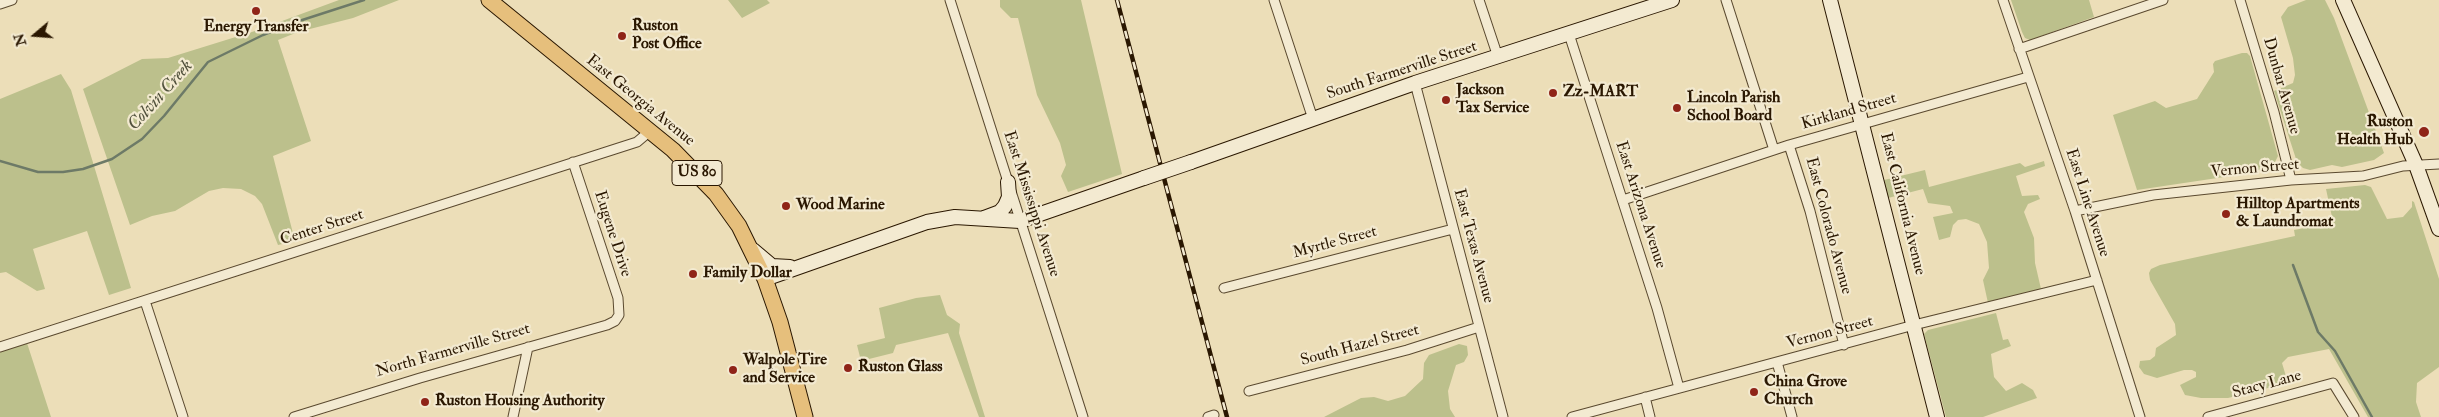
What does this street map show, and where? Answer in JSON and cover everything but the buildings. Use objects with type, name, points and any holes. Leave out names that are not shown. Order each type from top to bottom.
[{"type":"main road","name":"East Georgia Avenue","points":[[489,0],[690,165],[716,194],[739,226],[765,279],[780,322],[804,417]]},
{"type":"street","points":[[0,4],[12,0]]},
{"type":"street","name":"East Mississippi Avenue","points":[[950,0],[1083,417]]},
{"type":"street","points":[[1274,0],[1314,119]]},
{"type":"street","points":[[1479,0],[1498,57]]},
{"type":"street","name":"South Farmerville Street","points":[[1020,221],[1415,83],[1569,34],[1654,3],[1672,0]]},
{"type":"street","points":[[1726,0],[1774,150]]},
{"type":"street","name":"East California Avenue","points":[[1830,0],[1864,124],[1937,417]]},
{"type":"street","name":"East Line Avenue","points":[[2003,0],[2075,211],[2140,417]]},
{"type":"street","points":[[2020,49],[2163,0]]},
{"type":"street","name":"Dunbar Avenue","points":[[2240,0],[2274,112],[2291,180]]},
{"type":"street","points":[[2343,0],[2416,165],[2439,229]]},
{"type":"street","name":"East Arizona Avenue","points":[[1569,34],[1623,200],[1679,388]]},
{"type":"street","name":"Kirkland Street","points":[[1623,200],[1789,145],[2028,77]]},
{"type":"street","name":"East Texas Avenue","points":[[1415,83],[1503,417]]},
{"type":"street","name":"Center Street","points":[[0,347],[637,142],[650,131]]},
{"type":"street","name":"East Colorado Avenue","points":[[1789,145],[1810,211],[1844,345]]},
{"type":"street","name":"Eugene Drive","points":[[573,162],[618,298],[619,315]]},
{"type":"street","name":"Vernon Street","points":[[2075,211],[2153,194],[2291,180],[2363,176],[2403,166],[2439,164]]},
{"type":"street","points":[[982,218],[1000,212],[1006,206],[1009,196],[1008,182]]},
{"type":"street","points":[[765,279],[928,222],[956,217],[1020,221]]},
{"type":"street","name":"Myrtle Street","points":[[1224,288],[1453,229]]},
{"type":"street","points":[[748,244],[761,258],[776,267],[813,262]]},
{"type":"street","name":"Vernon Street","points":[[1572,417],[1914,325],[2097,280]]},
{"type":"street","points":[[145,301],[183,417]]},
{"type":"street","name":"North Farmerville Street","points":[[294,417],[607,325],[619,315]]},
{"type":"street","name":"South Hazel Street","points":[[1249,391],[1407,350],[1479,327]]},
{"type":"street","points":[[514,417],[528,347]]},
{"type":"street","points":[[1778,362],[1792,417]]},
{"type":"street","name":"Stacy Lane","points":[[2208,417],[2333,383],[2354,417]]},
{"type":"street","points":[[1645,397],[1650,417]]},
{"type":"green space","points":[[339,0],[399,0],[353,18],[298,32],[278,40],[311,141],[273,156],[295,241],[278,245],[262,204],[255,196],[241,189],[223,188],[209,191],[175,211],[152,216],[130,225],[83,89],[142,59],[168,58],[255,31]]},
{"type":"green space","points":[[728,0],[767,0],[770,3],[742,18]]},
{"type":"green space","points":[[1000,0],[1081,0],[1122,174],[1068,192],[1061,176],[1066,165],[1060,143],[1037,95],[1018,18],[1011,18],[1000,7]]},
{"type":"green space","points":[[2011,0],[2089,0],[2094,17],[2030,40],[2025,38],[2022,32]]},
{"type":"green space","points":[[2306,0],[2325,0],[2334,18],[2384,153],[2374,160],[2342,167],[2332,165],[2310,170],[2303,168],[2297,162],[2274,91],[2293,83],[2295,75],[2293,58],[2281,17],[2288,7]]},
{"type":"green space","points":[[2247,53],[2250,56],[2278,156],[2274,164],[2251,173],[2137,190],[2113,115],[2155,101],[2166,108],[2197,99],[2214,72],[2213,64],[2215,61]]},
{"type":"green space","points":[[61,74],[71,90],[131,288],[109,295],[87,231],[33,249],[45,289],[37,291],[6,272],[0,273],[0,99]]},
{"type":"green space","points":[[2044,161],[2045,166],[2016,176],[2022,196],[2038,195],[2040,199],[2028,204],[2024,212],[2034,238],[2035,263],[2041,289],[1988,303],[1983,280],[1989,268],[1987,242],[1979,224],[1966,219],[1958,220],[1953,225],[1950,237],[1939,240],[1933,217],[1953,213],[1950,206],[1928,203],[1923,189],[1888,198],[1884,180],[1925,170],[1929,187],[2020,163],[2025,167]]},
{"type":"green space","points":[[2365,185],[2371,187],[2387,219],[2403,217],[2412,207],[2412,201],[2414,202],[2439,279],[2439,367],[2417,383],[2416,402],[2421,417],[2368,417],[2329,349],[2288,357],[2282,363],[2288,383],[2228,398],[2201,398],[2185,395],[2180,385],[2196,377],[2196,372],[2192,370],[2184,370],[2157,378],[2144,374],[2139,367],[2140,361],[2150,360],[2155,356],[2156,348],[2176,335],[2175,324],[2150,280],[2149,273],[2151,269],[2160,265],[2295,236],[2294,230],[2310,227],[2317,220],[2332,217],[2326,189]]},
{"type":"green space","points":[[940,295],[947,315],[960,324],[959,333],[985,417],[979,417],[948,333],[896,345],[893,353],[861,361],[857,345],[885,338],[879,308],[916,298]]},
{"type":"green space","points":[[1996,313],[2003,340],[2008,339],[2011,346],[1991,354],[1994,377],[2006,391],[2022,383],[2033,390],[2037,398],[1983,417],[1946,417],[1924,334],[1928,330]]},
{"type":"green space","points":[[27,343],[51,417],[0,417],[0,352]]},
{"type":"green space","points":[[1459,344],[1467,346],[1468,355],[1464,362],[1456,365],[1448,391],[1450,409],[1455,417],[1324,417],[1361,398],[1374,397],[1388,401],[1405,396],[1423,379],[1424,363],[1429,355]]},
{"type":"waterway","name":"Colvin Creek","points":[[0,161],[38,172],[63,172],[83,169],[112,159],[142,139],[164,116],[208,62],[263,35],[364,0]]},
{"type":"waterway","points":[[2293,265],[2318,332],[2335,351],[2372,417]]},
{"type":"railway","points":[[1117,0],[1227,417]]},
{"type":"place","name":"Energy Transfer","points":[[256,11]]},
{"type":"place","name":"Ruston Post Office","points":[[622,36]]},
{"type":"place","name":"Zz-MART","points":[[1553,93]]},
{"type":"place","name":"Jackson Tax Service","points":[[1446,100]]},
{"type":"place","name":"Lincoln Parish School Board","points":[[1677,108]]},
{"type":"place","name":"Ruston Health Hub","points":[[2424,132]]},
{"type":"place","name":"Wood Marine","points":[[786,206]]},
{"type":"place","name":"Hilltop Apartments & Laundromat","points":[[2226,214]]},
{"type":"place","name":"Family Dollar","points":[[693,274]]},
{"type":"place","name":"Ruston Glass","points":[[848,368]]},
{"type":"place","name":"Walpole Tire and Service","points":[[733,370]]},
{"type":"place","name":"China Grove Church","points":[[1754,392]]},
{"type":"place","name":"Ruston Housing Authority","points":[[425,402]]}]
